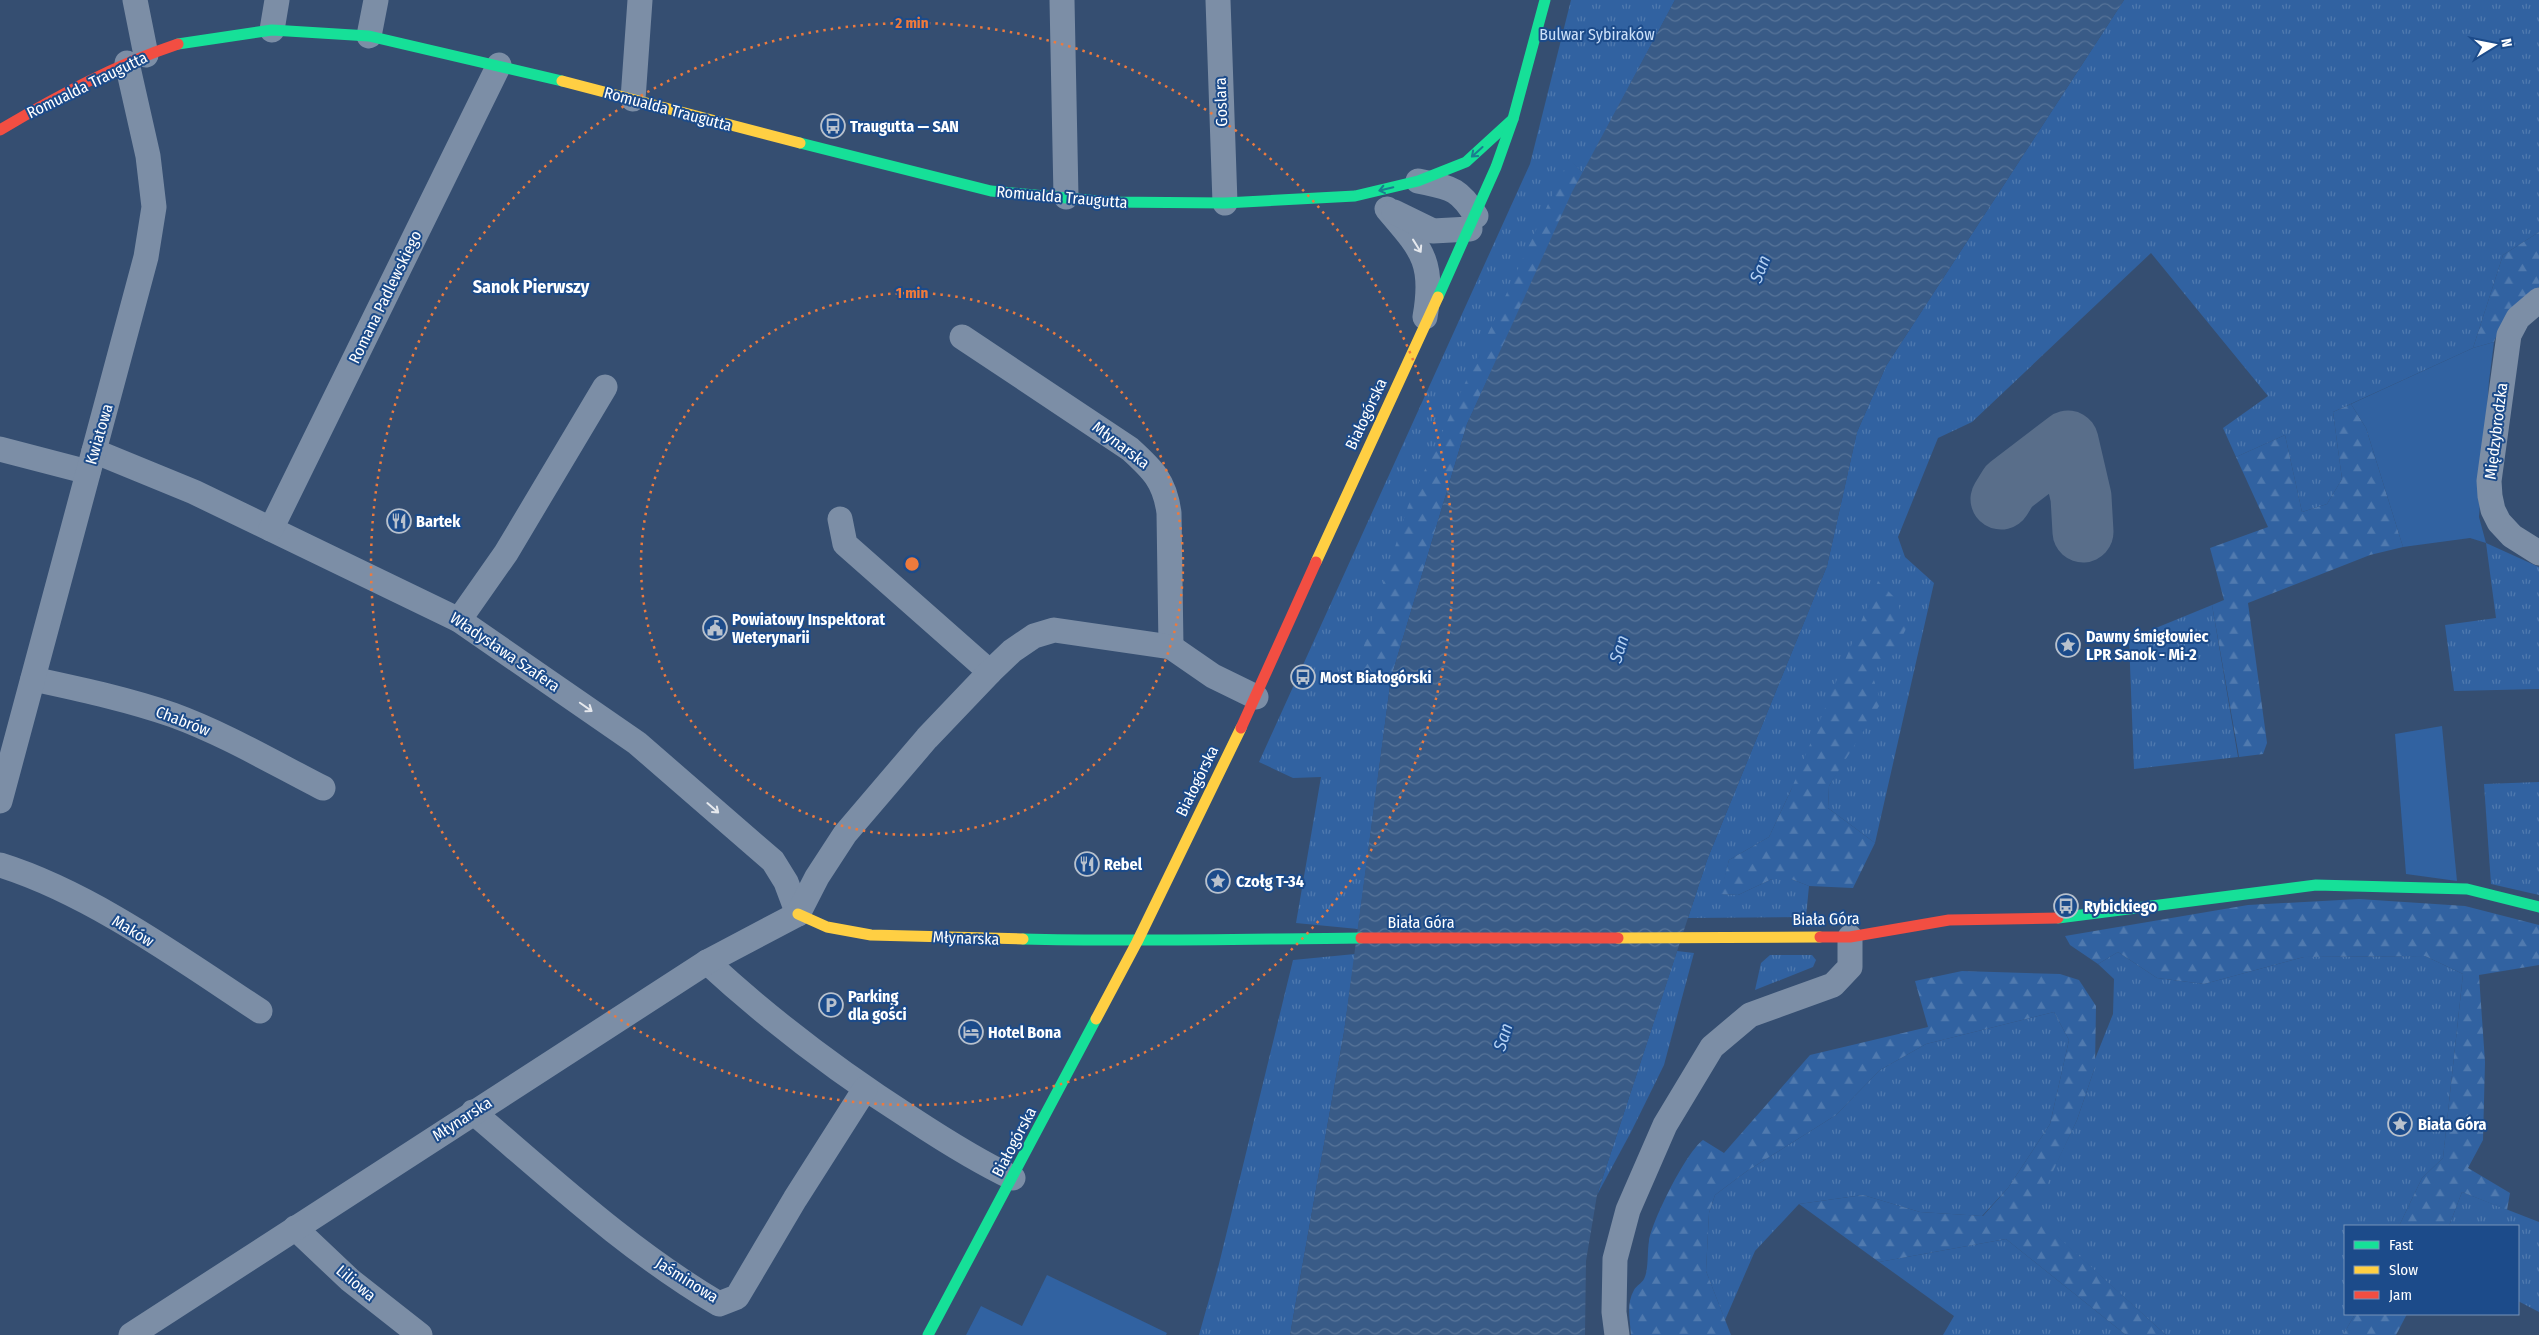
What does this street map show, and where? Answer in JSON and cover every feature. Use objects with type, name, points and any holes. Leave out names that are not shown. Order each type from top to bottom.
[{"type":"street","name":"Kwiatowa","points":[[0,801],[146,257],[154,207],[137,59],[135,0]]},
{"type":"street","points":[[272,30],[278,0]]},
{"type":"street","points":[[369,36],[376,0]]},
{"type":"street","points":[[633,99],[640,0]]},
{"type":"street","points":[[1062,0],[1066,197]]},
{"type":"street","name":"Goslara","points":[[1218,0],[1225,203]]},
{"type":"street","points":[[1473,223],[1513,120],[1545,0]]},
{"type":"street","name":"Romualda Traugutta","points":[[0,130],[54,98],[137,59],[189,42],[272,30],[369,36],[499,65],[746,130],[991,191],[1066,197],[1150,203],[1225,203],[1355,196],[1418,181],[1466,162],[1513,120]]},
{"type":"street","name":"Romana Padlewskiego","points":[[271,528],[499,65]]},
{"type":"street","name":"Romualda Traugutta","points":[[1355,196],[1387,208],[1433,231],[1473,223],[1465,199],[1450,188],[1418,181]]},
{"type":"street","name":"Romualda Traugutta","points":[[1387,208],[1420,247],[1426,266],[1430,292],[1422,334]]},
{"type":"street","name":"Białogórska","points":[[928,1335],[1137,942],[1256,698],[1358,468],[1473,223]]},
{"type":"street","name":"Międzybrodzka","points":[[2539,300],[2518,318],[2509,335],[2489,481],[2493,510],[2499,522],[2512,536],[2539,553]]},
{"type":"street","name":"Młynarska","points":[[962,337],[1130,449],[1154,471],[1166,494],[1169,513],[1171,648]]},
{"type":"street","points":[[460,620],[506,553],[605,387]]},
{"type":"street","name":"Władysława Szafera","points":[[0,449],[91,462],[194,492],[460,620],[637,743],[772,861],[786,882],[798,914]]},
{"type":"street","points":[[840,519],[845,544],[990,672]]},
{"type":"street","points":[[798,914],[817,877],[846,834],[927,738],[1012,651],[1034,636],[1054,630],[1171,648],[1213,676],[1256,698]]},
{"type":"street","name":"Chabrów","points":[[33,679],[138,704],[173,715],[205,728],[323,788]]},
{"type":"street","name":"Maków","points":[[0,865],[34,876],[118,921],[260,1011]]},
{"type":"street","name":"Biała Góra","points":[[1137,942],[1196,938],[1290,940],[1741,936],[1850,937],[1949,920],[2057,918],[2316,885],[2467,889],[2539,907]]},
{"type":"street","name":"Młynarska","points":[[146,1332],[295,1228],[473,1112],[708,962],[798,914],[827,927],[871,935],[1137,942]]},
{"type":"street","points":[[1617,1335],[1614,1312],[1615,1259],[1628,1210],[1665,1125],[1712,1047],[1750,1016],[1833,985],[1850,967],[1850,937]]},
{"type":"street","points":[[708,962],[735,988],[865,1089],[986,1165],[1013,1178]]},
{"type":"street","name":"Jaśminowa","points":[[473,1112],[612,1230],[689,1286],[719,1304],[737,1297],[795,1198],[865,1089]]},
{"type":"street","name":"Liliowa","points":[[295,1228],[350,1280],[420,1335]]},
{"type":"green space","name":"Bulwar Sybiraków","points":[[1571,0],[1675,0],[1583,173],[1569,160],[1354,677],[1391,678],[1358,929],[1296,923],[1321,777],[1293,778],[1259,762],[1530,164]]},
{"type":"green space","points":[[2124,0],[2539,0],[2539,232],[2503,255],[2473,348],[2333,412],[2342,479],[2327,504],[2302,512],[2285,435],[2236,457],[2223,428],[2268,396],[2151,253],[1972,422],[1938,438],[1898,537],[1905,557],[1934,583],[1875,843],[1828,808],[1829,786],[1848,753],[1870,667],[1896,599],[1791,790],[1769,837],[1729,860],[1721,894],[1738,895],[1772,879],[1791,879],[1809,886],[1806,917],[1688,918],[1707,860],[1827,566],[1857,432],[1886,366]]},
{"type":"green space","points":[[1569,159],[1583,173],[1467,424],[1391,678],[1354,677],[1408,506]]},
{"type":"green space","points":[[2539,232],[2539,287],[2512,311],[2502,325],[2494,342],[2473,348],[2503,255]]},
{"type":"green space","points":[[2494,342],[2489,381],[2479,517],[2486,543],[2470,538],[2403,547],[2366,428],[2351,404],[2473,348]]},
{"type":"green space","points":[[2351,404],[2366,428],[2403,547],[2370,555],[2248,603],[2267,743],[2263,754],[2239,757],[2212,605],[2224,600],[2210,548],[2268,527],[2236,457],[2285,435],[2302,512],[2327,504],[2342,479],[2333,412]]},
{"type":"green space","points":[[2486,543],[2539,567],[2539,689],[2454,691],[2445,625],[2496,618]]},
{"type":"green space","points":[[1878,581],[1896,599],[1907,627],[1888,664],[1870,667],[1881,703],[1829,786],[1828,808],[1875,843],[1853,888],[1809,886],[1791,879],[1772,879],[1738,895],[1720,894],[1729,860],[1769,837],[1791,790]]},
{"type":"green space","points":[[2212,605],[2238,757],[2134,769],[2129,639]]},
{"type":"green space","points":[[2442,726],[2457,881],[2406,874],[2395,734]]},
{"type":"green space","points":[[2539,782],[2539,895],[2491,884],[2484,784]]},
{"type":"green space","points":[[2359,899],[2465,906],[2539,925],[2539,965],[2479,975],[2485,1062],[2483,1140],[2468,1168],[2510,1193],[2507,1210],[2462,1192],[2449,1225],[2399,1225],[2422,1178],[2443,1158],[2463,974],[2425,956],[2304,957],[2204,984],[2157,978],[2118,952],[2098,964],[2070,945],[2065,936],[2248,905]]},
{"type":"green space","points":[[1677,951],[1694,953],[1664,1065],[1597,1195]]},
{"type":"green space","points":[[2118,952],[2157,978],[2204,984],[2304,957],[2425,956],[2463,974],[2443,1158],[2422,1178],[2399,1225],[2344,1225],[2344,1315],[2354,1315],[2343,1335],[2166,1335],[2032,1214],[2077,1120],[2095,1067],[2095,1059],[2113,1014],[2114,979],[2098,964]]},
{"type":"green space","points":[[1355,954],[1344,1032],[1290,1335],[1199,1335],[1219,1264],[1293,960]]},
{"type":"green space","points":[[1770,955],[1812,955],[1816,960],[1813,967],[1755,990],[1761,963]]},
{"type":"green space","points":[[1962,971],[2060,974],[2079,980],[2096,1006],[2095,1067],[2077,1120],[2033,1214],[2166,1335],[2126,1335],[2006,1239],[1879,1262],[1799,1204],[1863,1195],[1920,1212],[1983,1216],[2008,1188],[2050,1124],[2069,1040],[2054,1012],[1926,1044],[1880,1070],[1836,1115],[1747,1171],[1715,1195],[1709,1213],[1706,1271],[1731,1335],[1631,1335],[1630,1301],[1634,1290],[1646,1275],[1651,1231],[1679,1172],[1696,1147],[1703,1140],[1724,1153],[1810,1055],[1928,1027],[1915,981]]},
{"type":"green space","points":[[2054,1012],[2069,1040],[2050,1124],[2008,1188],[1982,1216],[1920,1212],[1863,1195],[1799,1204],[1755,1251],[1725,1320],[1706,1271],[1709,1213],[1715,1195],[1747,1171],[1836,1115],[1880,1070],[1926,1044]]},
{"type":"green space","points":[[2462,1192],[2539,1222],[2539,1312],[2519,1302],[2519,1225],[2449,1225]]},
{"type":"green space","points":[[2006,1239],[2126,1335],[1943,1335],[1954,1316],[1879,1262]]},
{"type":"green space","points":[[1047,1275],[1167,1333],[1166,1335],[966,1335],[981,1306],[1022,1326]]},
{"type":"green space","points":[[2354,1315],[2406,1315],[2396,1335],[2343,1335]]},
{"type":"water","name":"San","points":[[1675,0],[2124,0],[1886,366],[1857,432],[1827,566],[1707,860],[1597,1195],[1586,1261],[1585,1335],[1290,1335],[1344,1032],[1391,678],[1467,424],[1572,192]]},
{"type":"taxiway","points":[[2001,499],[2009,486],[2068,441],[2081,497],[2083,532]]},
{"type":"traffic: fast","points":[[1438,297],[1496,167],[1513,119],[1545,0]]},
{"type":"traffic: fast","points":[[178,44],[272,30],[369,36],[562,81]]},
{"type":"traffic: fast","points":[[800,143],[991,191],[1109,202],[1225,203],[1355,196],[1418,181],[1466,162],[1513,119]]},
{"type":"traffic: fast","points":[[2058,918],[2316,885],[2467,889],[2539,907]]},
{"type":"traffic: fast","points":[[1023,939],[1361,938]]},
{"type":"traffic: fast","points":[[928,1335],[1096,1019]]},
{"type":"traffic: slow","points":[[562,81],[800,143]]},
{"type":"traffic: slow","points":[[1316,562],[1438,297]]},
{"type":"traffic: slow","points":[[1096,1019],[1137,942],[1241,728]]},
{"type":"traffic: slow","points":[[798,914],[827,927],[871,935],[1023,939]]},
{"type":"traffic: slow","points":[[1618,938],[1820,937]]},
{"type":"traffic: jam","points":[[0,130],[43,105],[109,71],[178,44]]},
{"type":"traffic: jam","points":[[1241,728],[1316,562]]},
{"type":"traffic: jam","points":[[1820,937],[1850,937],[1949,920],[2058,918]]},
{"type":"traffic: jam","points":[[1361,938],[1618,938]]},
{"type":"place","name":"Traugutta — SAN","points":[[833,126]]},
{"type":"place","name":"Bartek","points":[[399,521]]},
{"type":"place","name":"Powiatowy Inspektorat Weterynarii","points":[[715,628]]},
{"type":"place","name":"Dawny śmigłowiec LPR Sanok - Mi-2","points":[[2068,645]]},
{"type":"place","name":"Most Białogórski","points":[[1303,677]]},
{"type":"place","name":"Rebel","points":[[1087,864]]},
{"type":"place","name":"Czołg T-34","points":[[1218,881]]},
{"type":"place","name":"Rybickiego","points":[[2066,906]]},
{"type":"place","name":"Parking dla gości","points":[[831,1005]]},
{"type":"place","name":"Hotel Bona","points":[[971,1032]]},
{"type":"place","name":"Biała Góra","points":[[2400,1124]]},
{"type":"district","name":"Sanok Pierwszy","points":[[531,287]]}]
